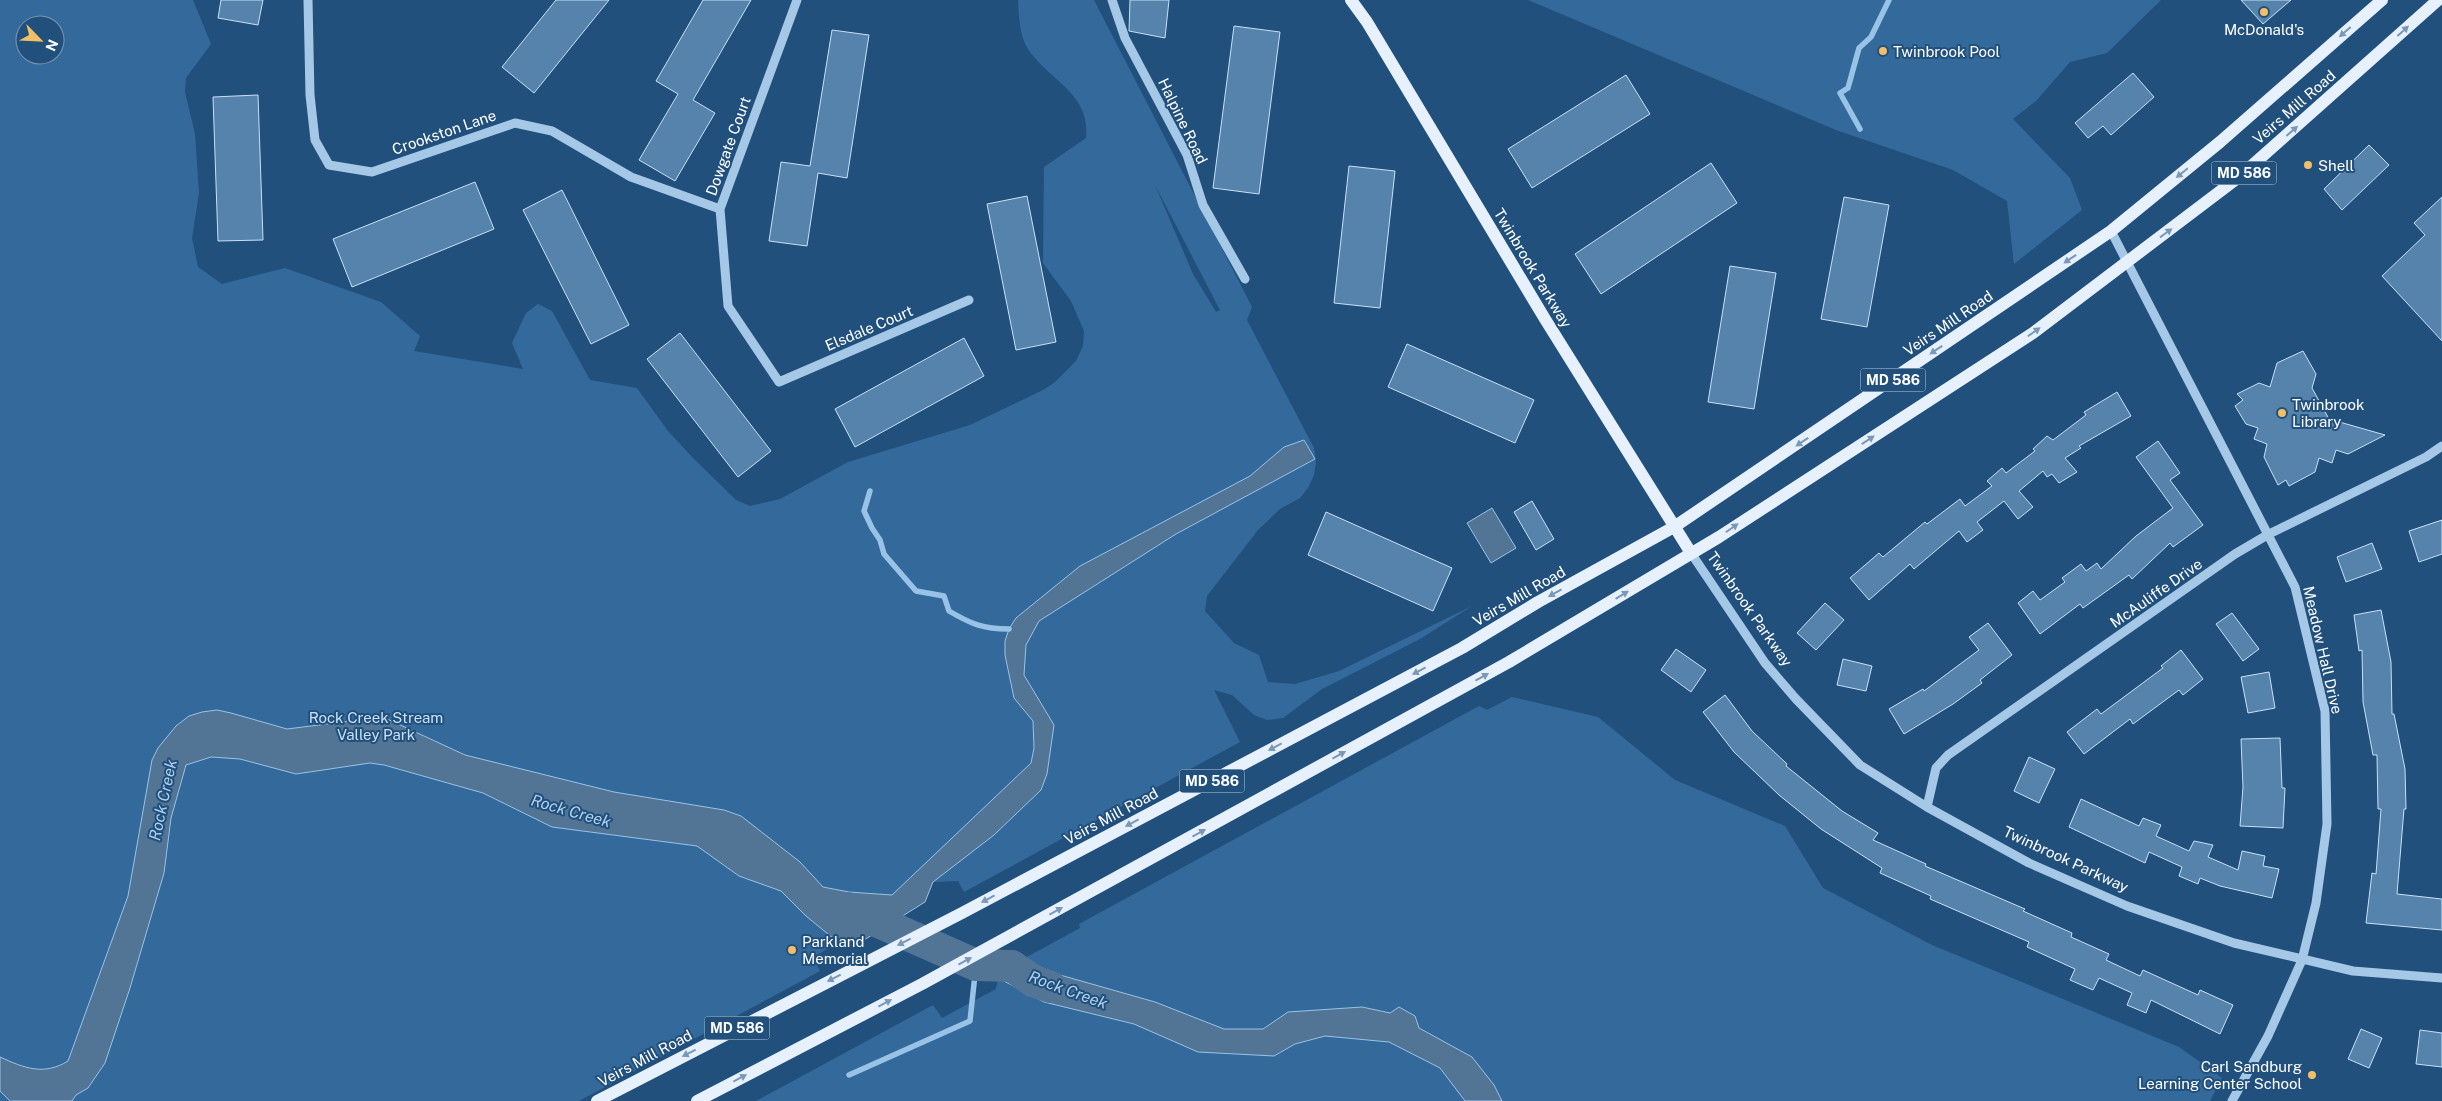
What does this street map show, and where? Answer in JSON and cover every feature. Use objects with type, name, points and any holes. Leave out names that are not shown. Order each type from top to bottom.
[{"type":"main road","name":"Twinbrook Parkway","points":[[1351,0],[1367,22],[1486,221],[1690,553]]},
{"type":"main road","name":"Veirs Mill Road","points":[[597,1101],[962,913],[1462,648],[1538,602],[1674,527],[2111,231],[2220,142],[2382,0]]},
{"type":"main road","name":"Veirs Mill Road","points":[[697,1101],[922,984],[1509,662],[1690,553],[1720,537],[2033,333],[2239,176],[2438,0]]},
{"type":"street","name":"Crookston Lane","points":[[308,0],[310,95],[316,140],[329,164],[372,172],[514,123],[552,131],[631,177],[720,209]]},
{"type":"street","name":"Dowgate Court","points":[[779,382],[728,306],[720,209],[796,0]]},
{"type":"street","name":"Halpine Road","points":[[1112,0],[1125,38],[1188,155],[1203,205],[1245,279]]},
{"type":"street","name":"Meadow Hall Drive","points":[[2111,231],[2295,587],[2325,711],[2327,824],[2316,903],[2302,960],[2268,1036],[2232,1101]]},
{"type":"street","name":"Elsdale Court","points":[[779,382],[969,300]]},
{"type":"street","name":"McAuliffe Drive","points":[[1927,807],[1936,768],[1948,755],[2234,554],[2269,534],[2426,458],[2442,446]]},
{"type":"street","name":"Twinbrook Parkway","points":[[1690,553],[1765,663],[1796,699],[1860,765],[1927,807],[2029,863],[2127,906],[2234,943],[2353,971],[2442,978]]},
{"type":"green space","name":"Rock Creek Stream Valley Park","points":[[0,0],[193,0],[211,44],[186,78],[185,92],[195,134],[199,193],[192,238],[198,267],[222,284],[285,268],[381,302],[420,336],[414,351],[523,369],[512,343],[526,313],[538,304],[552,311],[590,380],[637,388],[668,431],[692,457],[736,500],[750,506],[780,499],[848,462],[970,425],[1041,391],[1054,383],[1076,361],[1083,346],[1084,331],[1071,301],[1043,263],[1044,167],[1086,138],[1086,123],[1082,110],[1075,99],[1037,60],[1025,44],[1021,32],[1018,0],[1094,0],[1252,307],[1247,320],[1314,448],[1316,462],[1314,475],[1308,488],[1300,498],[1280,509],[1258,530],[1207,596],[1205,611],[1234,643],[1259,655],[1268,682],[1295,684],[1339,671],[1472,606],[1420,639],[1322,689],[1283,718],[1267,720],[1254,715],[1232,695],[1214,690],[1240,742],[964,892],[958,881],[933,882],[950,869],[899,888],[892,895],[823,929],[840,942],[813,957],[820,971],[579,1101],[0,1101]],"holes":[[[1155,185],[1220,310],[1216,312],[1193,274]]]},
{"type":"green space","name":"Twinbrook Pool","points":[[1528,0],[2161,0],[2107,53],[2070,62],[2036,101],[2013,119],[2070,178],[2082,210],[2014,264],[2007,201],[1953,170],[1836,130]]},
{"type":"green space","points":[[1512,697],[1598,717],[1675,780],[1785,826],[1823,888],[1932,945],[2179,1047],[2222,1078],[2210,1101],[756,1101],[933,1005],[942,1018],[996,989],[998,978],[1007,983],[1037,966],[1023,959],[1080,928],[1079,924],[1479,706],[1487,710]]},
{"type":"water","points":[[1304,440],[1315,459],[1176,534],[1039,621],[1026,645],[1024,675],[1054,725],[1047,774],[1041,790],[994,835],[933,882],[925,902],[856,945],[845,948],[806,916],[781,891],[739,876],[697,846],[552,827],[483,793],[384,765],[370,763],[296,774],[240,759],[211,757],[186,765],[171,818],[164,873],[130,988],[105,1063],[88,1088],[76,1095],[72,1101],[10,1101],[0,1091],[0,1057],[34,1069],[51,1068],[68,1061],[128,896],[152,760],[158,748],[176,726],[189,716],[217,710],[287,729],[383,717],[465,755],[614,792],[724,810],[741,816],[800,862],[823,887],[849,892],[892,895],[1031,763],[1034,748],[1033,721],[1014,698],[1005,655],[1005,641],[1009,629],[1016,618],[1080,566],[1250,476],[1284,447]]},
{"type":"water","points":[[1492,508],[1516,548],[1491,563],[1467,523]]},
{"type":"water","points":[[1023,959],[1053,973],[1155,1002],[1224,1029],[1263,1029],[1288,1012],[1362,1007],[1390,1013],[1399,1007],[1415,1016],[1419,1028],[1472,1057],[1494,1085],[1502,1101],[1465,1101],[1440,1068],[1389,1042],[1325,1036],[1295,1044],[1274,1056],[1198,1052],[1134,1024],[1044,1002],[998,978]]},
{"type":"building","points":[[221,0],[263,0],[258,25],[218,18]]},
{"type":"building","points":[[556,0],[609,0],[534,93],[502,67]]},
{"type":"building","points":[[703,0],[751,0],[693,100],[715,113],[675,181],[639,160],[678,94],[656,81]]},
{"type":"building","points":[[1130,0],[1169,0],[1165,38],[1129,31]]},
{"type":"building","name":"McDonald's","points":[[2241,0],[2291,0],[2263,24]]},
{"type":"building","points":[[1234,26],[1280,32],[1259,194],[1213,188]]},
{"type":"building","points":[[832,30],[869,35],[847,178],[818,173],[807,246],[769,241],[781,162],[810,166]]},
{"type":"building","points":[[2133,73],[2154,97],[2111,135],[2103,126],[2088,138],[2075,123]]},
{"type":"building","points":[[1626,75],[1650,114],[1532,188],[1508,149]]},
{"type":"building","points":[[258,95],[263,240],[218,241],[213,97]]},
{"type":"building","points":[[2369,145],[2389,165],[2342,210],[2324,189]]},
{"type":"building","points":[[1711,163],[1737,203],[1601,294],[1575,254]]},
{"type":"building","points":[[1349,166],[1395,171],[1380,308],[1334,303]]},
{"type":"building","points":[[475,182],[494,229],[352,287],[333,239]]},
{"type":"building","points":[[562,190],[629,325],[591,344],[523,210]]},
{"type":"building","points":[[1027,196],[1056,342],[1016,350],[987,204]]},
{"type":"building","points":[[1844,197],[1889,205],[1867,327],[1821,319]]},
{"type":"building","points":[[2442,197],[2442,341],[2382,276],[2425,235],[2414,223]]},
{"type":"building","points":[[1730,266],[1776,273],[1754,409],[1708,402]]},
{"type":"building","points":[[680,333],[771,451],[738,477],[647,359]]},
{"type":"building","points":[[964,338],[984,376],[855,447],[835,409]]},
{"type":"building","points":[[1407,344],[1534,400],[1515,443],[1388,387]]},
{"type":"building","name":"Twinbrook Library","points":[[2303,351],[2316,374],[2312,388],[2329,419],[2385,435],[2348,454],[2336,450],[2332,463],[2319,458],[2315,472],[2289,486],[2286,480],[2278,485],[2264,457],[2267,444],[2254,439],[2258,428],[2246,424],[2235,406],[2243,400],[2237,394],[2259,383],[2270,387],[2277,363]]},
{"type":"building","points":[[2117,392],[2131,416],[2079,446],[2081,448],[2065,458],[2077,472],[2059,483],[2052,474],[2047,477],[2043,471],[2019,491],[2033,507],[2018,519],[2004,501],[1977,522],[1983,530],[1967,542],[1959,531],[1914,569],[1910,564],[1869,600],[1850,578],[1879,553],[1883,557],[1925,522],[1927,524],[1960,499],[1965,506],[1992,486],[1987,481],[2002,468],[2006,473],[2035,451],[2033,449],[2047,436],[2053,440],[2086,415],[2084,412]]},
{"type":"building","points":[[2158,441],[2180,473],[2170,480],[2203,525],[2173,547],[2170,543],[2132,579],[2129,575],[2083,608],[2080,604],[2040,634],[2018,603],[2033,591],[2040,600],[2065,582],[2062,578],[2081,564],[2086,571],[2097,563],[2101,569],[2136,536],[2173,508],[2136,457]]},
{"type":"building","points":[[1532,501],[1554,539],[1536,550],[1514,512]]},
{"type":"building","points":[[1326,512],[1452,568],[1433,611],[1308,555]]},
{"type":"building","points":[[2442,520],[2442,554],[2419,562],[2409,531]]},
{"type":"building","points":[[2372,543],[2382,569],[2346,582],[2337,557]]},
{"type":"building","points":[[1825,603],[1844,620],[1816,650],[1797,633]]},
{"type":"building","points":[[2381,610],[2391,662],[2392,714],[2394,714],[2405,769],[2406,809],[2404,809],[2397,894],[2442,899],[2442,930],[2366,923],[2372,873],[2376,874],[2381,809],[2378,809],[2377,755],[2373,755],[2363,702],[2362,650],[2359,651],[2354,615]]},
{"type":"building","points":[[2232,613],[2259,649],[2243,661],[2216,624]]},
{"type":"building","points":[[1988,623],[2012,655],[1980,680],[1982,683],[1953,704],[1904,734],[1889,709],[1923,689],[1924,691],[1979,650],[1969,637]]},
{"type":"building","points":[[1676,649],[1706,670],[1691,692],[1661,670]]},
{"type":"building","points":[[2181,650],[2203,679],[2183,695],[2179,690],[2133,724],[2130,719],[2084,754],[2067,732],[2097,709],[2101,714],[2163,668],[2161,666]]},
{"type":"building","points":[[1843,659],[1872,666],[1866,691],[1837,685]]},
{"type":"building","points":[[2269,672],[2275,708],[2248,713],[2241,677]]},
{"type":"building","points":[[1725,695],[1752,731],[1787,764],[1786,766],[1842,811],[1878,833],[1873,840],[1926,864],[1925,866],[2025,909],[2023,911],[2072,933],[2071,937],[2109,954],[2106,960],[2140,976],[2143,970],[2198,995],[2200,990],[2233,1005],[2220,1034],[2151,1000],[2146,1013],[2127,1005],[2132,993],[2099,978],[2093,990],[2070,980],[2075,969],[2027,947],[2029,942],[1930,899],[1931,896],[1880,873],[1882,868],[1821,829],[1779,795],[1734,752],[1703,712]]},
{"type":"building","points":[[2280,738],[2282,788],[2285,788],[2283,828],[2240,826],[2243,787],[2241,739]]},
{"type":"building","points":[[2029,757],[2055,769],[2039,803],[2014,791]]},
{"type":"building","points":[[2081,799],[2139,826],[2143,818],[2161,825],[2156,836],[2189,851],[2194,841],[2213,845],[2208,857],[2238,870],[2242,851],[2265,856],[2263,866],[2279,869],[2272,898],[2220,886],[2200,878],[2198,884],[2179,876],[2182,867],[2149,852],[2145,863],[2069,827]]},
{"type":"building","points":[[2361,1029],[2382,1038],[2369,1068],[2348,1059]]},
{"type":"building","points":[[2420,1030],[2442,1033],[2442,1067],[2416,1064]]},
{"type":"waterway","points":[[1860,129],[1840,93],[1848,88],[1859,48],[1871,37],[1889,0]]},
{"type":"waterway","points":[[870,491],[864,511],[880,540],[884,554],[916,591],[944,596],[949,611],[971,622],[984,627],[1009,629]]},
{"type":"waterway","name":"Rock Creek","points":[[847,908],[976,965],[1012,966],[1033,981],[1051,987]]},
{"type":"waterway","points":[[849,1075],[970,1021],[976,965]]},
{"type":"place","name":"McDonald's","points":[[2264,12]]},
{"type":"place","name":"Twinbrook Pool","points":[[1883,51]]},
{"type":"place","name":"Shell","points":[[2308,165]]},
{"type":"place","name":"Twinbrook Library","points":[[2282,413]]},
{"type":"place","name":"Parkland Memorial","points":[[792,950]]},
{"type":"place","name":"Carl Sandburg Learning Center School","points":[[2312,1075]]}]
